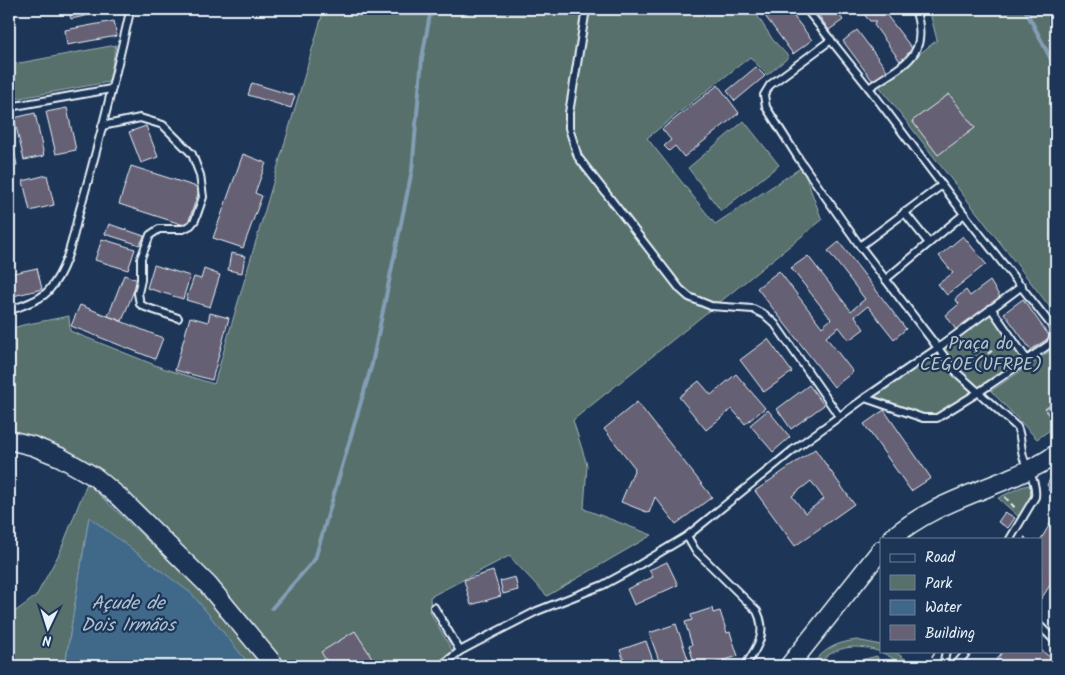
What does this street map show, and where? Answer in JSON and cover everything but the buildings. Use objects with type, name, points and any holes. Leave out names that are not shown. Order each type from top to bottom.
[{"type":"main road","points":[[9,440],[33,446],[60,457],[101,482],[119,497],[208,585],[275,666]]},
{"type":"main road","points":[[892,538],[906,525],[928,512],[948,502],[1029,470],[1056,454]]},
{"type":"main road","points":[[789,666],[880,551]]},
{"type":"lane","points":[[9,311],[48,292],[59,276],[67,255],[112,89],[129,16],[128,9]]},
{"type":"lane","points":[[586,9],[569,112],[569,128],[572,143],[578,157],[689,297],[711,306],[753,310],[765,315],[775,324],[840,416]]},
{"type":"lane","points":[[806,9],[1022,286],[1052,326],[1054,335],[1050,344],[941,416],[931,419],[923,418],[866,398]]},
{"type":"lane","points":[[869,88],[903,64],[918,49],[920,33],[915,9]]},
{"type":"lane","points":[[830,40],[770,85],[764,101],[766,107],[799,159],[860,246],[957,373],[1017,427],[1021,435],[1024,458],[1035,483],[1035,497],[1011,538]]},
{"type":"lane","points":[[9,107],[112,89]]},
{"type":"lane","points":[[102,126],[140,118],[163,125],[192,154],[200,175],[202,197],[195,220],[191,225],[183,229],[166,228],[150,234],[140,264],[141,280],[138,294],[140,304],[178,318]]},
{"type":"lane","points":[[860,246],[942,185]]},
{"type":"lane","points":[[904,212],[929,243]]},
{"type":"lane","points":[[886,279],[964,214]]},
{"type":"lane","points":[[441,666],[460,651],[537,610],[603,585],[687,536],[793,450],[1022,286]]},
{"type":"lane","points":[[991,308],[1027,360]]},
{"type":"lane","points":[[687,536],[696,550],[757,611],[761,620],[761,640],[745,666]]},
{"type":"lane","points":[[434,607],[460,651]]},
{"type":"lane","points":[[1042,628],[1056,642]]},
{"type":"lane","points":[[943,666],[946,652]]},
{"type":"lane","points":[[955,666],[967,652]]},
{"type":"path","points":[[957,373],[1012,339]]},
{"type":"path","points":[[1004,497],[1020,514]]},
{"type":"path","points":[[932,666],[932,657],[935,652]]},
{"type":"green space","points":[[324,9],[753,9],[773,40],[789,57],[767,75],[750,57],[647,138],[715,224],[802,167],[822,220],[573,420],[587,465],[584,509],[652,535],[547,596],[509,556],[430,597],[431,614],[453,652],[431,666],[275,666],[216,593],[115,482],[43,439],[9,432],[9,329],[23,325],[69,316],[70,331],[165,369],[214,384]]},
{"type":"green space","points":[[929,9],[1056,9],[1056,315],[879,86],[937,40]]},
{"type":"green space","points":[[116,45],[109,82],[9,100],[9,65]]},
{"type":"green space","points":[[744,121],[779,165],[721,211],[688,168]]},
{"type":"green space","name":"Praça do CEGOE(UFRPE)","points":[[991,311],[1024,360],[931,422],[866,397]]},
{"type":"green space","points":[[1056,347],[1056,401],[1046,409],[1056,426],[1037,439],[991,391]]},
{"type":"green space","points":[[87,483],[205,595],[262,666],[237,666],[244,659],[89,517],[65,666],[9,666],[9,616],[36,596],[60,552]]},
{"type":"green space","points":[[1028,485],[1031,487],[1031,495],[1019,517],[998,498]]},
{"type":"green space","points":[[857,640],[880,645],[880,652],[868,648],[849,647],[832,653],[817,666],[810,666],[820,655],[842,643]]},
{"type":"green space","points":[[880,652],[895,652],[915,666],[903,664]]},
{"type":"green space","points":[[877,656],[880,666],[860,666],[858,661]]},
{"type":"water","name":"Açude de Dois Irmãos","points":[[89,517],[192,594],[245,659],[237,666],[65,666]]},
{"type":"waterway","points":[[272,608],[315,559],[372,364],[412,170],[422,58],[431,9]]},
{"type":"waterway","points":[[1025,9],[1056,69]]}]
